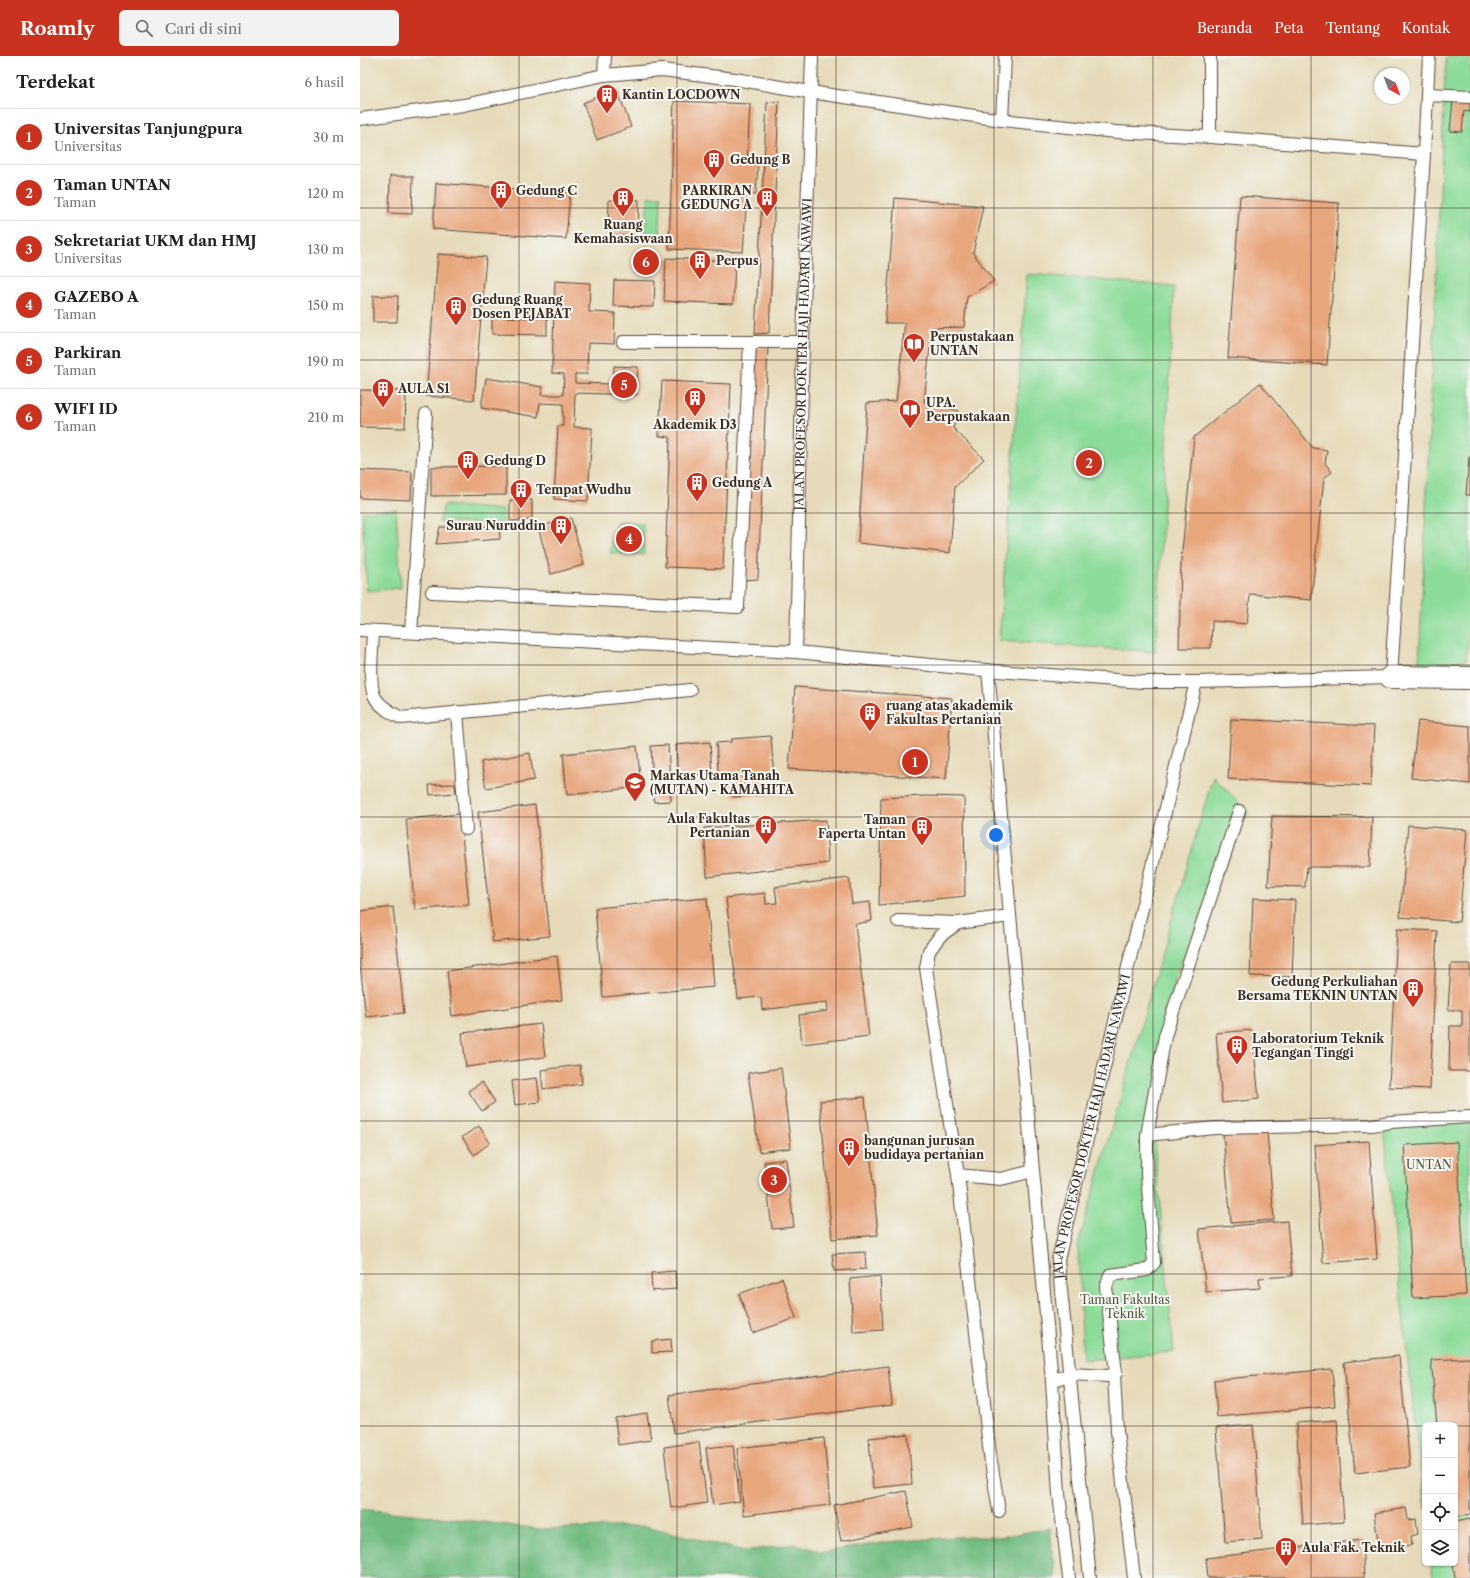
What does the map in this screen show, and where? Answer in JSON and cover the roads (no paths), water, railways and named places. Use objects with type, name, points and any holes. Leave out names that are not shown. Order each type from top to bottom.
[{"type":"street","points":[[1391,676],[1470,678]]},
{"type":"lane","points":[[604,75],[605,56]]},
{"type":"lane","name":"JALAN PROFESOR DOKTER HAJI HADARI NAWAWI","points":[[796,652],[803,342],[812,56]]},
{"type":"lane","points":[[1002,120],[1005,56]]},
{"type":"lane","points":[[1210,56],[1210,137]]},
{"type":"lane","points":[[360,630],[796,652],[988,670],[1142,682],[1196,682],[1391,676],[1429,56]]},
{"type":"lane","points":[[360,119],[464,105],[604,75],[662,70],[735,79],[810,92],[1002,120],[1116,132],[1210,137],[1424,154]]},
{"type":"lane","points":[[1427,95],[1470,97]]},
{"type":"lane","points":[[623,342],[803,342]]},
{"type":"lane","points":[[432,592],[738,607],[750,342]]},
{"type":"lane","points":[[411,632],[426,414]]},
{"type":"lane","points":[[373,631],[371,689],[376,699],[384,708],[401,718],[690,690]]},
{"type":"lane","name":"JALAN PROFESOR DOKTER HAJI HADARI NAWAWI","points":[[988,670],[1052,1381],[1059,1494],[1069,1578]]},
{"type":"lane","name":"JALAN PROFESOR DOKTER HAJI HADARI NAWAWI","points":[[1090,1578],[1058,1260],[1196,682]]},
{"type":"lane","points":[[457,712],[466,829]]},
{"type":"lane","points":[[1134,1578],[1117,1431],[1114,1375],[1116,1373],[1106,1287],[1110,1275],[1147,1270],[1154,1263],[1147,1174],[1146,1135],[1165,1036],[1239,811]]},
{"type":"lane","points":[[898,921],[958,923],[1010,916]]},
{"type":"lane","points":[[958,923],[940,936],[929,951],[926,968],[958,1175],[990,1455],[999,1511]]},
{"type":"lane","points":[[1146,1135],[1215,1128],[1372,1125],[1390,1122],[1470,1117]]},
{"type":"lane","points":[[958,1175],[1001,1180],[1033,1171]]},
{"type":"lane","points":[[1052,1381],[1070,1374],[1114,1375]]},
{"type":"place","name":"Kantin LOCDOWN","points":[[607,114]]},
{"type":"place","name":"Gedung B","points":[[714,180]]},
{"type":"place","name":"Gedung C","points":[[501,210]]},
{"type":"place","name":"Ruang Kemahasiswaan","points":[[623,218]]},
{"type":"place","name":"PARKIRAN GEDUNG A","points":[[767,218]]},
{"type":"place","name":"WIFI ID","points":[[646,262]]},
{"type":"place","name":"Perpus","points":[[700,280]]},
{"type":"place","name":"Gedung Ruang Dosen PEJABAT","points":[[456,326]]},
{"type":"place","name":"Perpustakaan UNTAN","points":[[914,364]]},
{"type":"place","name":"Parkiran","points":[[624,385]]},
{"type":"place","name":"AULA S1","points":[[383,408]]},
{"type":"place","name":"Akademik D3","points":[[695,418]]},
{"type":"place","name":"UPA. Perpustakaan","points":[[910,430]]},
{"type":"place","name":"Taman UNTAN","points":[[1089,463]]},
{"type":"place","name":"Gedung D","points":[[468,480]]},
{"type":"place","name":"Gedung A","points":[[697,502]]},
{"type":"place","name":"Tempat Wudhu","points":[[521,510]]},
{"type":"place","name":"GAZEBO A","points":[[629,539]]},
{"type":"place","name":"Surau Nuruddin","points":[[561,546]]},
{"type":"place","name":"ruang atas akademik Fakultas Pertanian","points":[[870,732]]},
{"type":"place","name":"Universitas Tanjungpura","points":[[915,762]]},
{"type":"place","name":"Markas Utama Tanah (MUTAN) - KAMAHITA","points":[[635,802]]},
{"type":"place","name":"Aula Fakultas Pertanian","points":[[766,846]]},
{"type":"place","name":"Taman Faperta Untan","points":[[922,846]]},
{"type":"place","name":"Gedung Perkuliahan Bersama TEKNIN UNTAN","points":[[1413,1008]]},
{"type":"place","name":"Laboratorium Teknik Tegangan Tinggi","points":[[1237,1066]]},
{"type":"place","name":"bangunan jurusan budidaya pertanian","points":[[849,1168]]},
{"type":"place","name":"Sekretariat UKM dan HMJ","points":[[774,1180]]},
{"type":"place","name":"Aula Fak. Teknik","points":[[1286,1568]]},
{"type":"park label","name":"UNTAN","points":[[1429,1165]]},
{"type":"park label","name":"Taman Fakultas Teknik","points":[[1125,1307]]}]
